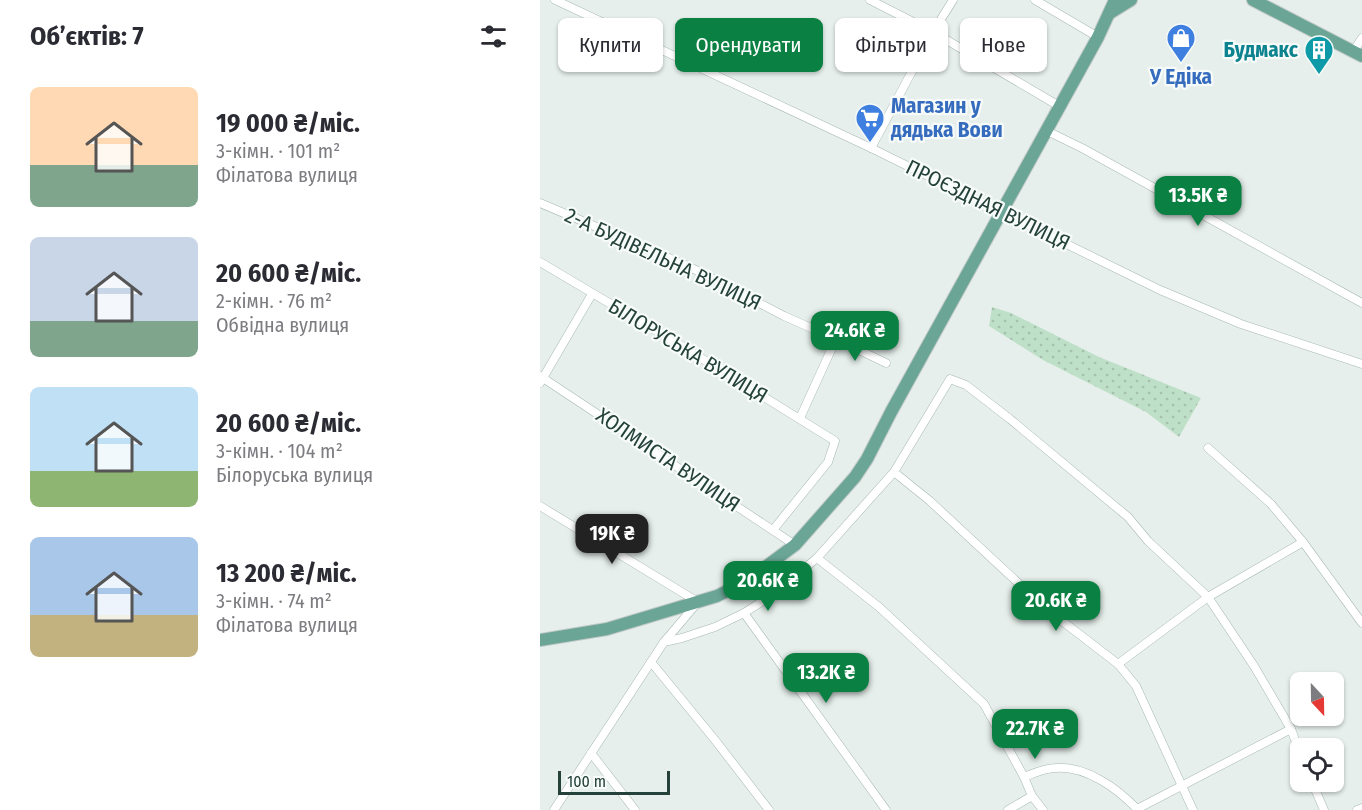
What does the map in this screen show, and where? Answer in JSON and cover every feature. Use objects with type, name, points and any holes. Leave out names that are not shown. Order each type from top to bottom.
[{"type":"main road","points":[[540,640],[607,629],[717,596],[745,582],[795,545],[855,477],[867,459],[1045,130],[1098,37],[1115,0]]},
{"type":"main road","points":[[1109,13],[1131,0]]},
{"type":"main road","points":[[1253,0],[1357,54]]},
{"type":"street","name":"ПРОЄЗДНАЯ ВУЛИЦЯ","points":[[555,0],[571,3],[1160,290],[1240,324],[1362,364]]},
{"type":"street","points":[[870,0],[905,18]]},
{"type":"street","points":[[942,18],[953,0]]},
{"type":"street","points":[[1035,0],[1098,37]]},
{"type":"street","points":[[1357,54],[1362,38]]},
{"type":"street","points":[[948,41],[1059,106]]},
{"type":"street","points":[[872,148],[912,72]]},
{"type":"street","points":[[1045,130],[1082,148],[1362,303]]},
{"type":"street","name":"2-А БУДІВЕЛЬНА ВУЛИЦЯ","points":[[540,203],[690,267],[784,316],[886,363]]},
{"type":"street","name":"БІЛОРУСЬКА ВУЛИЦЯ","points":[[540,262],[835,441],[828,462],[773,531]]},
{"type":"street","points":[[541,379],[592,294]]},
{"type":"street","points":[[800,418],[836,339]]},
{"type":"street","name":"ХОЛМИСТА ВУЛИЦЯ","points":[[541,379],[795,545]]},
{"type":"street","points":[[664,642],[715,627],[744,613],[769,597],[817,558],[894,472],[950,379],[966,385],[1001,412],[1119,510],[1148,542],[1208,597],[1254,666],[1294,738]]},
{"type":"street","points":[[1208,448],[1271,504],[1303,542],[1362,623]]},
{"type":"street","points":[[894,472],[930,501],[1044,607],[1118,664],[1136,686],[1194,810]]},
{"type":"street","points":[[540,506],[698,602],[664,642],[554,810]]},
{"type":"street","points":[[1118,664],[1208,597],[1303,542]]},
{"type":"street","points":[[817,558],[879,606],[984,704],[1032,796],[1043,810]]},
{"type":"street","points":[[744,613],[886,810]]},
{"type":"street","points":[[651,662],[769,810]]},
{"type":"street","points":[[1024,777],[1053,768],[1066,768],[1101,780],[1123,794],[1137,809],[1291,729]]},
{"type":"street","points":[[591,753],[635,810]]},
{"type":"street","points":[[1316,792],[1324,810]]},
{"type":"street","points":[[1008,810],[1032,796]]},
{"type":"street","points":[[1357,810],[1362,808]]},
{"type":"green space","points":[[992,307],[1011,313],[1099,357],[1201,398],[1179,437],[1146,412],[1043,360],[989,326]]},
{"type":"place","name":"У Едіка","points":[[1181,64]]},
{"type":"place","name":"Будмакс","points":[[1319,76]]},
{"type":"place","name":"Магазин у дядька Вови","points":[[870,144]]}]
